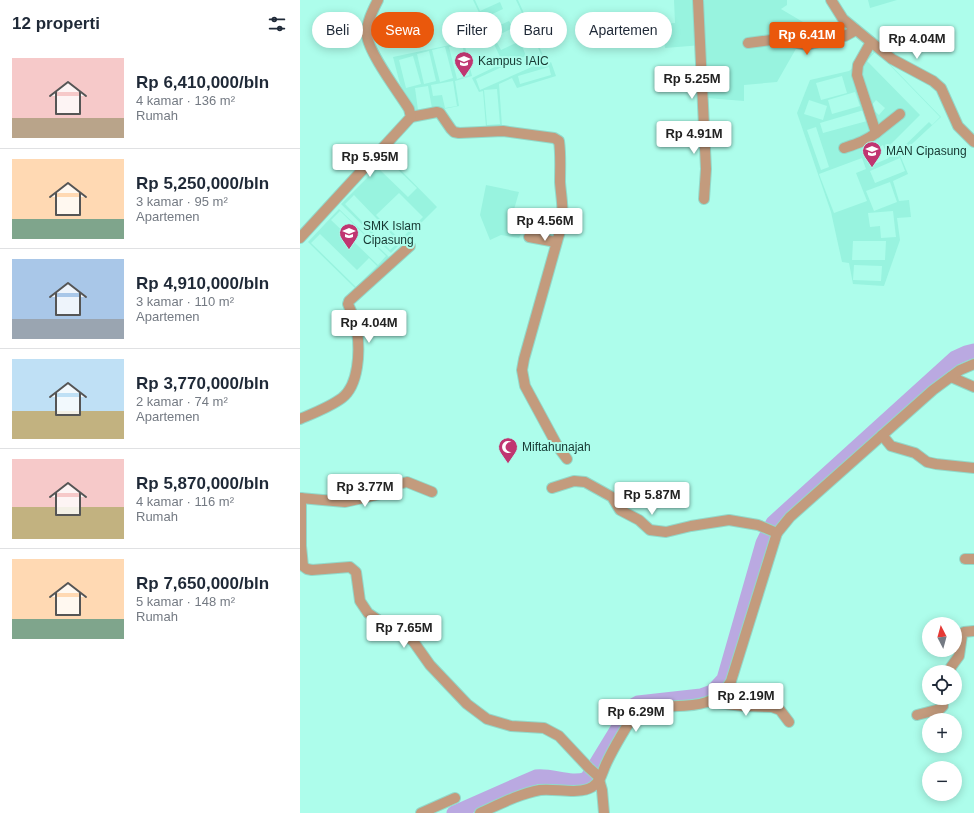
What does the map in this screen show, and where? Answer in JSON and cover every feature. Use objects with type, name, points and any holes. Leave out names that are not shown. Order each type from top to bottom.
[{"type":"street","points":[[378,0],[372,12],[368,27],[367,35],[370,49],[410,113]]},
{"type":"street","points":[[698,0],[706,169],[704,199]]},
{"type":"street","points":[[831,0],[843,19],[892,59],[933,81],[941,88],[958,126],[974,142]]},
{"type":"street","points":[[748,43],[763,41],[787,41],[806,45],[845,36],[856,30]]},
{"type":"street","points":[[871,42],[858,64],[857,75],[876,133]]},
{"type":"street","points":[[300,238],[410,113],[440,113],[454,132],[459,134],[503,132],[554,138],[559,141],[563,218],[522,370],[525,386],[558,447],[567,459]]},
{"type":"street","points":[[844,148],[868,140],[900,114]]},
{"type":"street","points":[[529,237],[556,242]]},
{"type":"street","points":[[300,419],[342,398],[352,387],[356,373],[358,346],[357,331],[348,304],[349,301],[410,246]]},
{"type":"street","points":[[709,702],[721,695],[727,689],[731,681],[775,533],[790,516],[933,390],[960,370],[974,364]]},
{"type":"street","points":[[951,377],[974,387]]},
{"type":"street","points":[[882,436],[891,446],[915,453],[927,462],[974,468]]},
{"type":"street","points":[[432,492],[407,482],[399,484],[380,494],[345,502],[300,498],[303,566],[306,569],[312,570],[350,567],[354,569],[356,572],[360,601],[368,613],[381,622],[400,631],[412,641],[430,664],[467,704],[487,719],[511,726],[544,728],[559,736],[595,774],[604,813]]},
{"type":"street","points":[[552,488],[574,482],[584,482],[612,498],[620,510],[639,520],[650,530],[666,532],[691,526],[729,520],[758,525],[775,533]]},
{"type":"street","points":[[952,665],[959,656],[962,635],[964,632],[974,631]]},
{"type":"street","points":[[480,813],[521,795],[541,790],[585,790],[591,787],[595,774],[605,765],[636,713],[646,708],[709,702],[743,706],[772,707],[780,710],[789,722]]},
{"type":"street","points":[[917,715],[940,709],[943,705]]},
{"type":"street","points":[[421,813],[455,798]]},
{"type":"shaded area","points":[[473,0],[475,0],[480,11],[500,2],[503,9],[497,12],[479,12]]},
{"type":"shaded area","points":[[516,0],[518,0],[523,12],[522,12]]},
{"type":"shaded area","points":[[674,0],[787,0],[787,5],[781,9],[803,22],[801,40],[777,82],[744,85],[744,101],[707,98],[702,45],[672,47],[672,23],[675,23]]},
{"type":"shaded area","points":[[868,0],[897,0],[870,8]]},
{"type":"shaded area","points":[[509,21],[510,29],[502,33],[502,24]]},
{"type":"shaded area","points":[[510,46],[510,48],[523,48],[526,56],[476,79],[480,90],[534,66],[535,67],[545,63],[538,48],[540,48],[547,64],[551,62],[556,76],[517,88],[512,78],[499,84],[502,126],[486,127],[483,91],[479,92],[472,78],[503,63],[496,48],[500,48],[501,50]],"holes":[[[549,67],[551,75],[520,84],[518,76]],[[497,89],[500,124],[487,125],[484,90]]]},
{"type":"shaded area","name":"Kampus IAIC","points":[[442,47],[432,50],[440,82],[453,78],[445,48],[449,48],[457,79],[469,75],[463,48],[465,48],[472,76],[455,81],[459,106],[418,114],[400,84],[393,57]],"holes":[[[429,51],[436,81],[424,84],[417,54]],[[413,56],[421,84],[406,88],[399,60]],[[453,81],[457,106],[445,108],[442,95],[433,96],[431,85]],[[428,86],[432,108],[418,110],[415,88]]]},
{"type":"shaded area","name":"MAN Cipasung","points":[[876,50],[941,117],[900,155],[908,174],[893,181],[899,201],[909,200],[911,217],[897,218],[900,240],[884,286],[853,284],[849,263],[842,262],[831,212],[797,113],[810,80],[849,71]],"holes":[[[876,51],[940,117],[932,125],[929,122],[895,155],[888,147],[920,115],[867,61]],[[842,76],[847,93],[821,100],[816,83]],[[855,92],[860,106],[832,114],[828,100]],[[809,100],[827,106],[823,120],[804,114]],[[876,100],[885,108],[879,115],[870,107]],[[864,110],[867,121],[823,133],[820,123]],[[816,127],[829,167],[821,170],[807,130]],[[883,145],[889,158],[870,166],[865,154]],[[862,158],[866,169],[856,173],[867,201],[834,213],[819,174]],[[900,158],[905,171],[875,183],[870,171]],[[890,182],[897,202],[874,211],[866,191]],[[893,211],[896,237],[881,238],[880,226],[870,227],[868,213]],[[853,241],[886,241],[885,260],[852,260]],[[854,265],[882,266],[881,281],[853,280]]]},
{"type":"shaded area","points":[[388,157],[437,207],[391,253],[341,204]],"holes":[[[389,161],[417,188],[408,197],[380,170]],[[399,193],[423,217],[400,240],[376,215]],[[354,195],[399,242],[390,250],[345,204]]]},
{"type":"shaded area","points":[[486,185],[519,192],[513,213],[528,220],[519,238],[501,235],[490,240],[480,215]]},
{"type":"shaded area","name":"SMK Islam Cipasung","points":[[339,209],[389,257],[357,290],[308,242]],"holes":[[[340,211],[386,256],[378,265],[331,220]],[[320,234],[357,270],[369,258],[377,266],[356,287],[311,243]]]},
{"type":"waterway","points":[[454,813],[536,777],[549,777],[574,781],[587,779],[631,707],[638,703],[701,696],[712,692],[724,679],[763,543],[773,523],[955,358],[974,351]]},
{"type":"place","name":"Kampus IAIC","points":[[464,78]]},
{"type":"place","name":"MAN Cipasung","points":[[872,168]]},
{"type":"place","name":"SMK Islam Cipasung","points":[[349,250]]},
{"type":"place","name":"Miftahunajah","points":[[508,464]]}]
